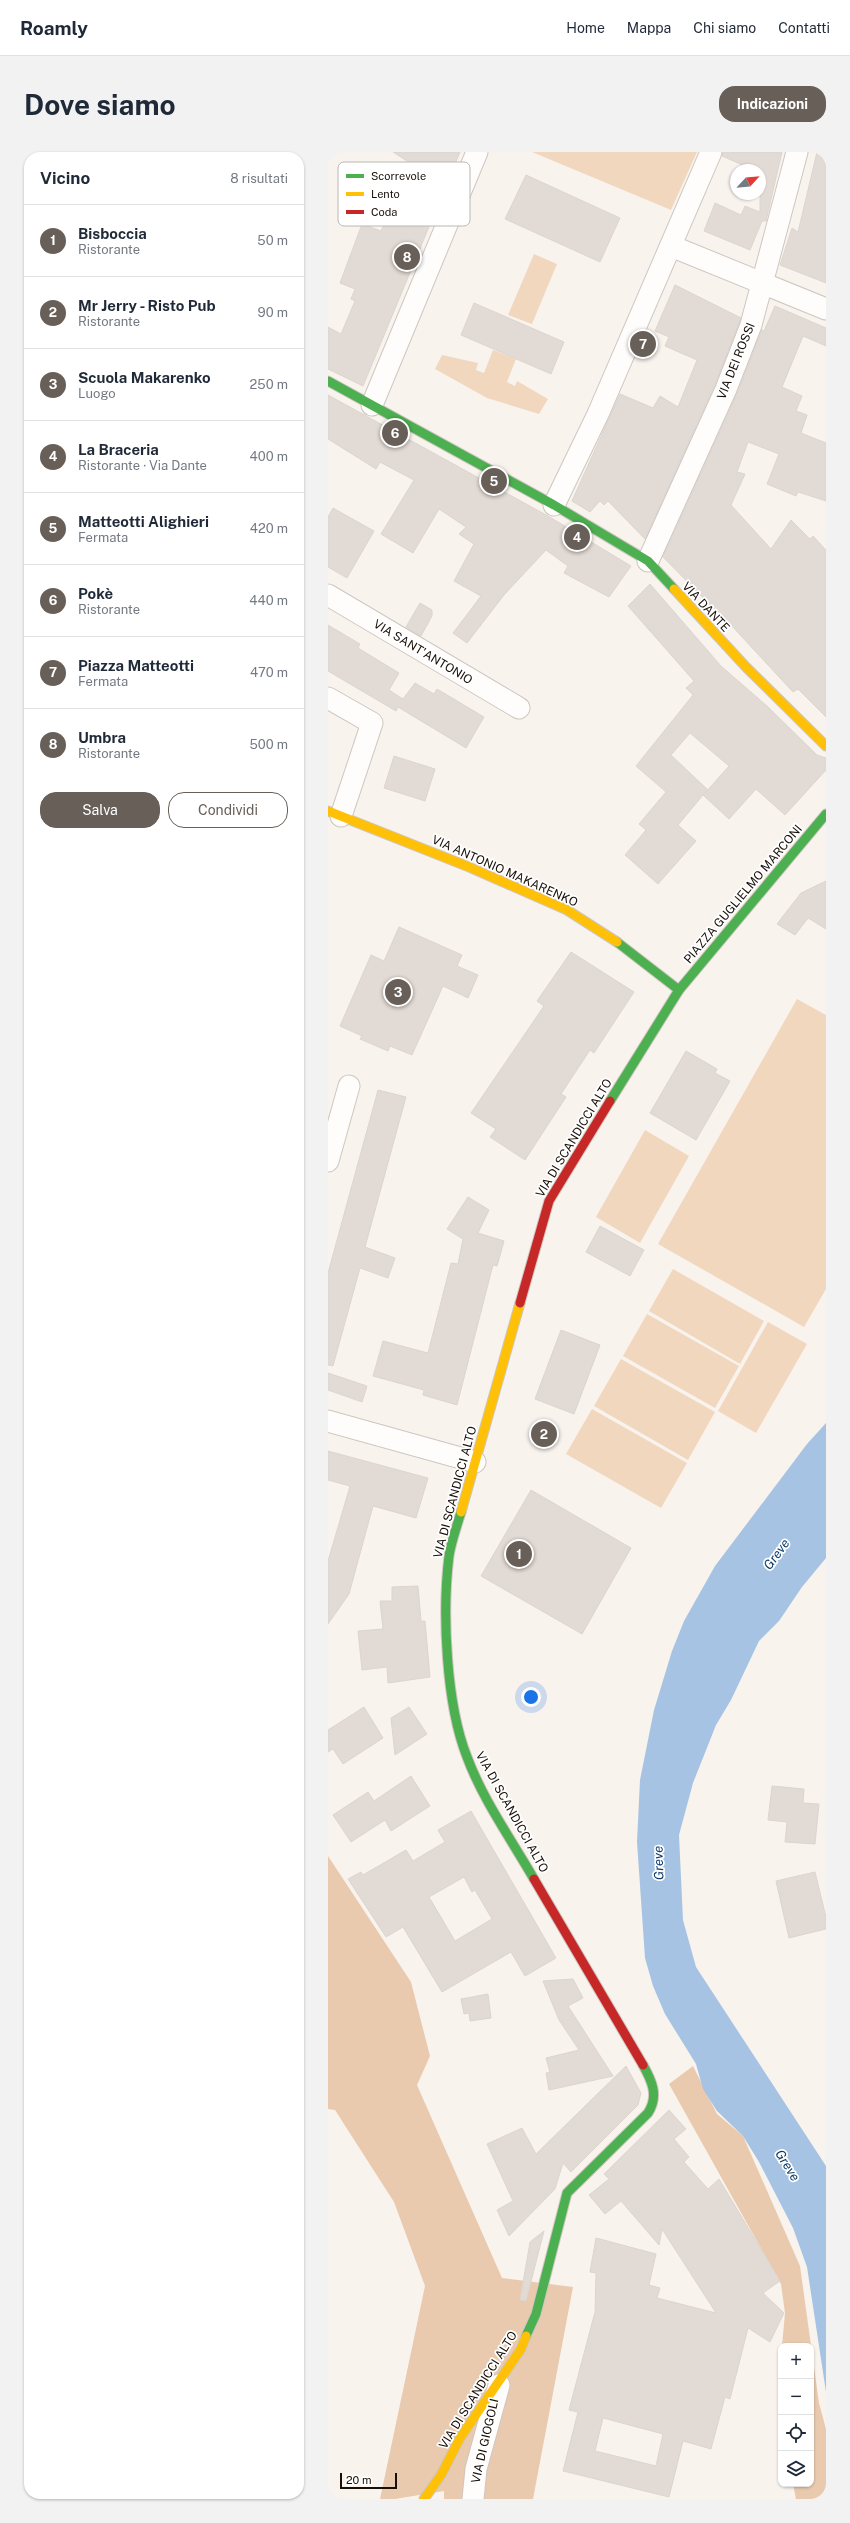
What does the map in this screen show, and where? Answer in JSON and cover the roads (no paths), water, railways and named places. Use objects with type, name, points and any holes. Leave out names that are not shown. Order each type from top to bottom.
[{"type":"street","points":[[554,505],[586,440],[711,152]]},
{"type":"street","name":"VIA DEI ROSSI","points":[[648,561],[729,382],[752,326],[797,152]]},
{"type":"street","points":[[470,170],[477,153]]},
{"type":"street","points":[[372,405],[447,226]]},
{"type":"street","points":[[671,246],[826,310]]},
{"type":"street","name":"VIA DANTE","points":[[328,381],[554,505],[648,561],[746,668],[826,746]]},
{"type":"street","name":"VIA SANT'ANTONIO","points":[[328,595],[519,708]]},
{"type":"street","points":[[328,698],[372,723],[335,813]]},
{"type":"street","name":"VIA ANTONIO MAKARENKO","points":[[335,813],[469,867],[567,910],[602,931],[679,990]]},
{"type":"street","name":"PIAZZA GUGLIELMO MARCONI","points":[[679,990],[826,814]]},
{"type":"street","name":"VIA DI SCANDICCI ALTO","points":[[424,2499],[441,2474],[460,2438],[499,2384],[521,2349],[536,2314],[559,2218],[568,2193],[648,2113],[654,2102],[655,2094],[649,2075],[499,1818],[471,1767],[461,1743],[451,1678],[448,1569],[449,1554],[549,1201],[679,990]]},
{"type":"street","points":[[328,1161],[350,1086]]},
{"type":"street","points":[[328,1421],[475,1462]]},
{"type":"street","name":"VIA DI GIOGOLI","points":[[474,2499],[476,2469],[499,2384]]},
{"type":"water","name":"Greve","points":[[826,1423],[826,1558],[802,1587],[779,1621],[759,1641],[731,1700],[716,1725],[693,1783],[679,1835],[683,1920],[696,1967],[826,2166],[826,2392],[807,2267],[793,2228],[759,2162],[743,2136],[717,2111],[703,2089],[696,2064],[665,2014],[653,1986],[645,1958],[637,1842],[640,1780],[654,1710],[672,1651],[684,1621],[715,1566],[807,1444]]},
{"type":"place","name":"Umbra","points":[[407,257]]},
{"type":"place","name":"Piazza Matteotti","points":[[643,344]]},
{"type":"place","name":"Pokè","points":[[395,433]]},
{"type":"place","name":"Matteotti Alighieri","points":[[494,481]]},
{"type":"place","name":"La Braceria","points":[[577,537]]},
{"type":"place","name":"Scuola Makarenko","points":[[398,992]]},
{"type":"place","name":"Mr Jerry - Risto Pub","points":[[544,1434]]},
{"type":"place","name":"Bisboccia","points":[[519,1554]]}]
